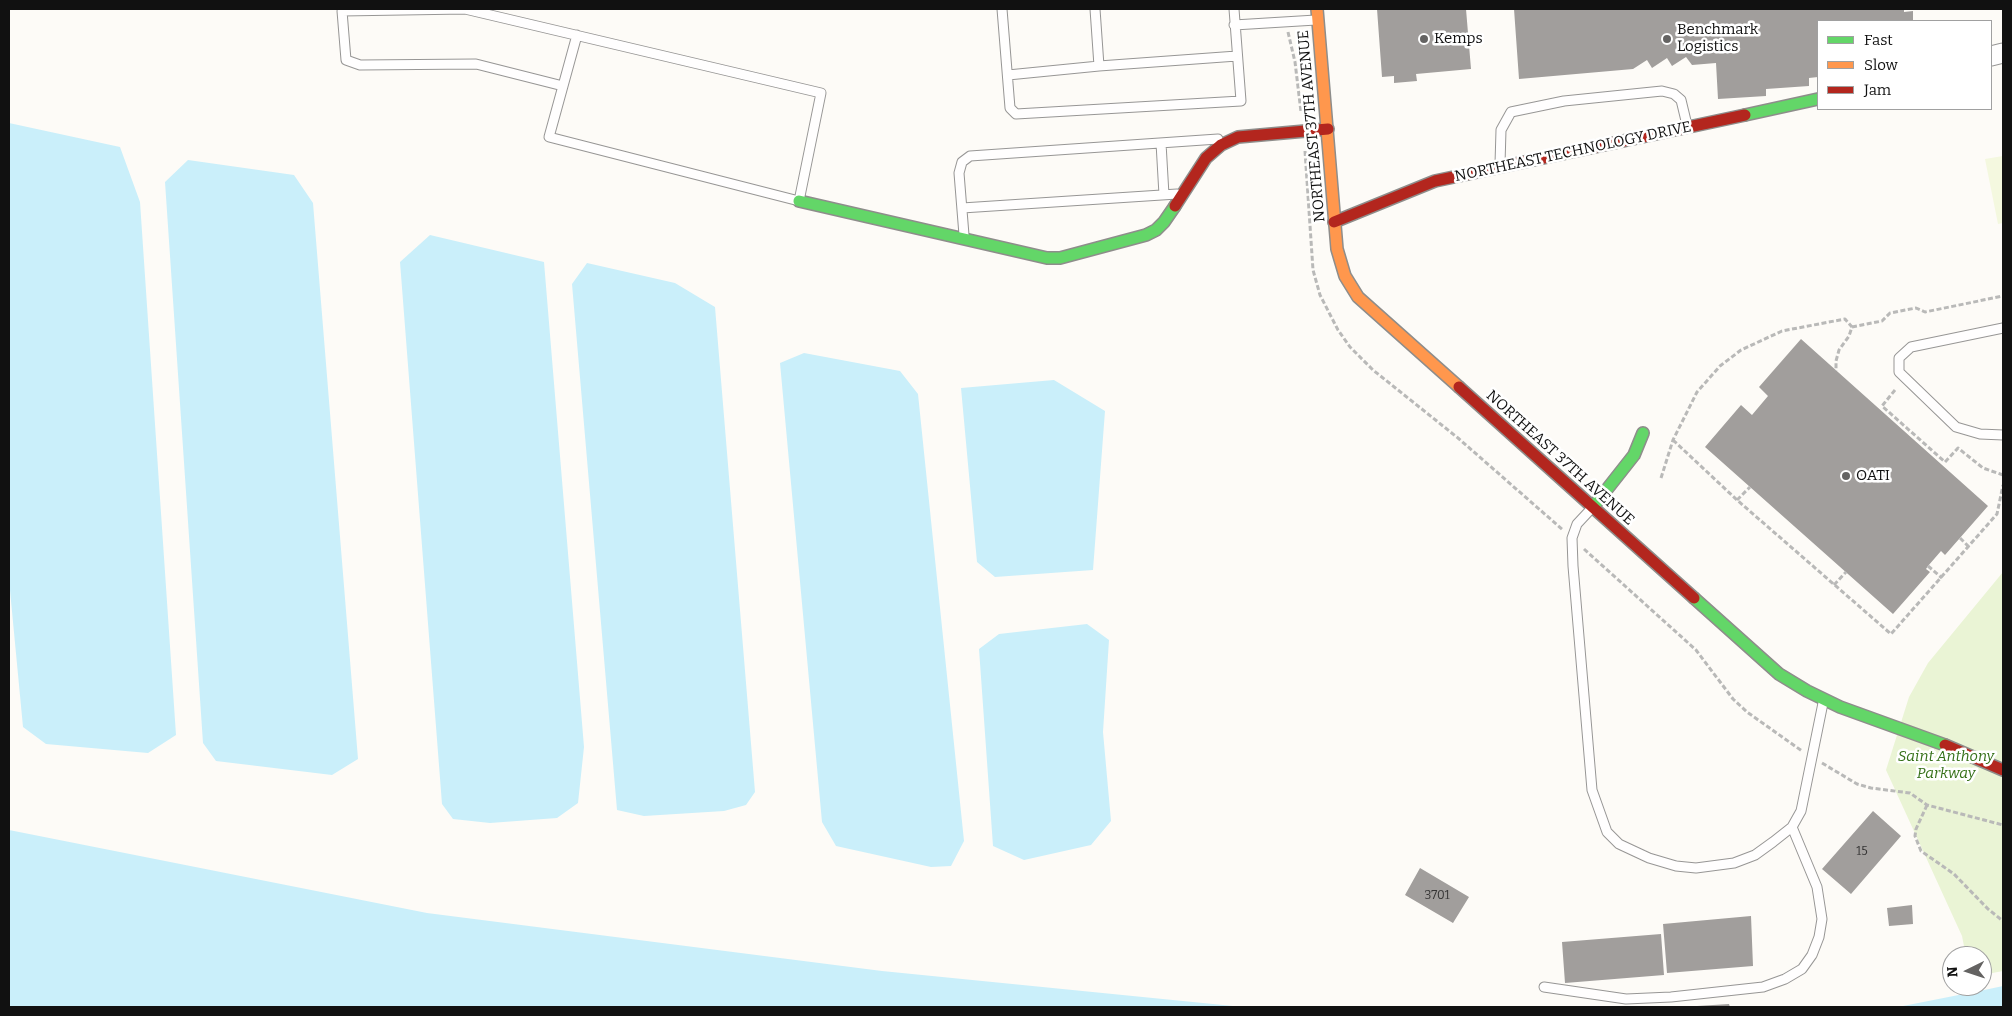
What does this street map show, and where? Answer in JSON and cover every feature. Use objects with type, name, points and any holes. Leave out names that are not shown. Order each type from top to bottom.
[{"type":"street","name":"NORTHEAST 37TH AVENUE","points":[[1317,14],[1337,249],[1345,276],[1358,297],[1779,674],[1824,699],[1860,715],[1967,753],[2003,770]]},
{"type":"street","name":"NORTHEAST TECHNOLOGY DRIVE","points":[[1334,222],[1435,181],[1817,99]]},
{"type":"street","points":[[799,200],[1047,258],[1074,256],[1146,235],[1156,230],[1164,222],[1206,158],[1221,145],[1238,137],[1328,129]]},
{"type":"street","points":[[1593,507],[1634,455],[1643,433]]},
{"type":"lane","points":[[563,86],[476,64],[360,65],[346,60],[342,11],[465,9],[821,93],[799,200],[549,137],[577,36]]},
{"type":"lane","points":[[1002,9],[1010,108],[1016,114],[1241,101],[1234,9]]},
{"type":"lane","points":[[1095,9],[1099,66]]},
{"type":"lane","points":[[1234,25],[1317,14]]},
{"type":"lane","points":[[1008,75],[1237,56]]},
{"type":"lane","points":[[1500,167],[1501,130],[1511,112],[1564,101],[1662,91],[1674,94],[1681,100],[1688,127]]},
{"type":"lane","points":[[965,239],[959,173],[962,162],[970,156],[1238,137]]},
{"type":"lane","points":[[1161,143],[1164,194]]},
{"type":"lane","points":[[962,208],[1183,193]]},
{"type":"lane","points":[[2003,328],[1911,348],[1899,358],[1899,372],[1956,428],[1980,434],[2003,435]]},
{"type":"lane","points":[[1593,507],[1577,524],[1572,538],[1573,566],[1592,790],[1607,832],[1619,844],[1632,852],[1676,866],[1696,868],[1734,863],[1755,854],[1792,827],[1801,811],[1824,699]]},
{"type":"lane","points":[[1544,987],[1626,999],[1671,997],[1763,987],[1786,979],[1802,969],[1812,955],[1819,937],[1822,919],[1817,887],[1792,827]]},
{"type":"path","points":[[1852,327],[1882,321],[1890,312],[1916,308],[1925,312],[2003,296]]},
{"type":"path","points":[[1661,478],[1673,440],[1697,392],[1720,366],[1741,350],[1771,335],[1845,318],[1852,327]]},
{"type":"path","points":[[1836,371],[1839,350],[1849,336],[1852,327]]},
{"type":"path","points":[[1895,390],[1880,407],[1944,464],[1958,448],[1983,468],[2003,475]]},
{"type":"path","points":[[1673,440],[1737,500],[1891,634],[1997,514],[2003,485]]},
{"type":"path","points":[[1737,500],[1750,487]]},
{"type":"path","points":[[1960,538],[1969,547]]},
{"type":"path","points":[[1928,566],[1942,578]]},
{"type":"path","points":[[1834,585],[1846,572]]},
{"type":"path","points":[[2003,825],[1927,805],[1916,829],[1915,836],[1921,850],[1954,874],[1988,909],[2003,921]]},
{"type":"green space","points":[[2003,156],[2003,223],[1998,224],[1985,159]]},
{"type":"green space","name":"Saint Anthony Parkway","points":[[2003,572],[2003,971],[1992,973],[1992,946],[1964,946],[1962,936],[1886,770],[1909,697],[1928,663]]},
{"type":"water","points":[[9,123],[120,147],[140,202],[176,735],[148,753],[46,744],[23,727],[9,580]]},
{"type":"water","points":[[188,160],[294,175],[313,203],[358,759],[332,775],[216,761],[203,743],[165,182]]},
{"type":"water","points":[[430,235],[544,262],[584,747],[578,803],[557,818],[490,823],[453,819],[442,804],[400,262]]},
{"type":"water","points":[[587,263],[675,283],[715,307],[755,792],[746,805],[724,811],[644,816],[617,810],[572,284]]},
{"type":"water","points":[[804,353],[900,371],[918,394],[964,841],[951,866],[931,867],[836,846],[822,822],[780,363]]},
{"type":"water","points":[[1054,380],[1105,411],[1093,570],[995,577],[977,562],[961,388]]},
{"type":"water","points":[[1087,624],[1109,640],[1103,732],[1111,821],[1091,845],[1024,860],[993,846],[979,649],[999,634]]},
{"type":"water","points":[[9,830],[427,913],[882,971],[1243,1007],[9,1007]]},
{"type":"water","points":[[2003,986],[2003,1007],[1898,1007],[1954,996],[1992,996],[1992,988]]},
{"type":"building","name":"Kemps","points":[[1377,9],[1466,9],[1471,69],[1416,74],[1417,81],[1394,83],[1394,76],[1382,77]]},
{"type":"building","name":"Benchmark Logistics","points":[[1514,9],[1904,9],[1904,12],[1913,11],[1913,20],[1817,20],[1817,77],[1809,78],[1809,86],[1766,89],[1766,96],[1718,99],[1716,63],[1692,65],[1686,57],[1672,66],[1667,58],[1652,68],[1647,60],[1633,69],[1519,79]]},
{"type":"building","name":"OATI","points":[[1801,339],[1988,506],[1945,555],[1941,551],[1926,569],[1930,572],[1893,614],[1705,447],[1741,405],[1752,415],[1768,396],[1759,387]]},
{"type":"building","points":[[1873,811],[1901,836],[1851,894],[1822,869]]},
{"type":"building","points":[[1420,868],[1469,897],[1453,923],[1405,895]]},
{"type":"building","points":[[1912,905],[1913,924],[1889,926],[1887,908]]},
{"type":"building","points":[[1751,916],[1753,966],[1667,973],[1663,924]]},
{"type":"building","points":[[1661,934],[1664,975],[1565,983],[1562,942]]},
{"type":"building","points":[[1729,1004],[1730,1007],[1697,1007],[1697,1006]]},
{"type":"traffic: fast","points":[[1745,115],[1817,99]]},
{"type":"traffic: fast","points":[[799,201],[1047,258],[1060,258],[1146,235],[1156,230],[1175,206]]},
{"type":"traffic: fast","points":[[1593,507],[1634,455],[1643,433]]},
{"type":"traffic: fast","points":[[1694,598],[1779,674],[1807,691],[1840,707],[1945,745]]},
{"type":"traffic: slow","points":[[1317,9],[1337,249],[1345,276],[1358,297],[1459,387]]},
{"type":"traffic: jam","points":[[1334,222],[1435,181],[1745,115]]},
{"type":"traffic: jam","points":[[1175,206],[1206,158],[1221,145],[1238,137],[1328,129]]},
{"type":"traffic: jam","points":[[1459,387],[1694,598]]},
{"type":"traffic: jam","points":[[1945,745],[2003,770]]},
{"type":"place","name":"Kemps","points":[[1424,39]]},
{"type":"place","name":"Benchmark Logistics","points":[[1667,39]]},
{"type":"place","name":"OATI","points":[[1846,476]]}]
